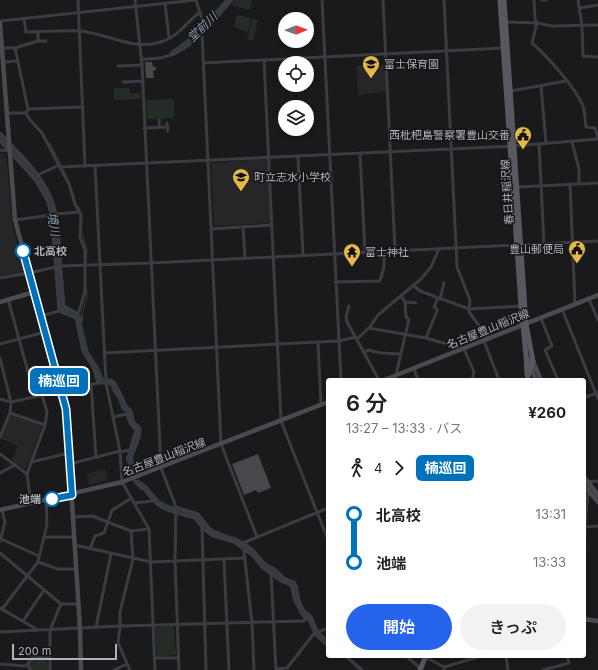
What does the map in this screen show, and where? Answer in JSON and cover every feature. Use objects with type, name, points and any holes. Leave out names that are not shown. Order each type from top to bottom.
[{"type":"main road","name":"春日井稲沢線","points":[[500,0],[504,22],[511,91],[512,146],[517,187],[521,306],[533,361],[528,378]]},
{"type":"main road","name":"春日井稲沢線","points":[[504,0],[503,48],[512,146],[527,378]]},
{"type":"main road","points":[[420,669],[426,658]]},
{"type":"street","points":[[78,0],[85,166]]},
{"type":"street","points":[[135,0],[143,81],[161,468],[176,510],[175,562],[179,670]]},
{"type":"street","points":[[81,670],[79,604],[66,409],[15,220],[7,113],[3,88],[0,22],[196,0],[203,22]]},
{"type":"street","points":[[141,59],[160,58],[181,51],[191,44],[232,0]]},
{"type":"street","points":[[322,0],[341,378]]},
{"type":"street","points":[[383,0],[396,250]]},
{"type":"street","points":[[444,0],[457,267],[470,300],[469,312],[487,340],[498,378]]},
{"type":"street","points":[[38,175],[60,166],[95,166],[512,146],[598,139],[595,128],[586,127],[584,108],[579,98],[532,43],[537,24],[535,19],[534,0]]},
{"type":"street","points":[[578,0],[582,26],[583,56],[598,57]]},
{"type":"street","points":[[165,3],[169,38]]},
{"type":"street","points":[[580,8],[598,5]]},
{"type":"street","points":[[24,19],[26,32],[79,31],[140,44],[156,44],[181,32],[199,13]]},
{"type":"street","points":[[504,22],[552,26],[598,26]]},
{"type":"street","points":[[38,32],[38,41]]},
{"type":"street","points":[[202,32],[221,444],[257,537]]},
{"type":"street","points":[[2,48],[16,48],[38,41],[46,41]]},
{"type":"street","points":[[0,132],[10,148],[36,181],[48,202],[64,306],[77,314],[79,312],[84,291],[85,250],[80,237],[81,215],[60,166],[42,133],[30,120],[27,111],[16,48]]},
{"type":"street","points":[[203,62],[503,48]]},
{"type":"street","points":[[264,60],[281,421],[326,535]]},
{"type":"street","points":[[3,62],[18,61]]},
{"type":"street","points":[[118,66],[142,65]]},
{"type":"street","points":[[123,82],[143,81]]},
{"type":"street","points":[[511,91],[566,81]]},
{"type":"street","points":[[541,86],[546,143]]},
{"type":"street","points":[[7,113],[83,107]]},
{"type":"street","points":[[157,132],[159,120]]},
{"type":"street","points":[[167,123],[168,131]]},
{"type":"street","points":[[144,128],[168,127]]},
{"type":"street","points":[[0,141],[10,148],[38,175],[48,189],[54,202],[56,214],[59,311]]},
{"type":"street","points":[[572,142],[579,169],[579,184]]},
{"type":"street","points":[[539,144],[544,244]]},
{"type":"street","points":[[0,150],[10,148]]},
{"type":"street","points":[[360,153],[364,252]]},
{"type":"street","points":[[298,156],[303,255]]},
{"type":"street","points":[[95,166],[106,381],[120,451],[122,482],[149,528],[155,670]]},
{"type":"street","points":[[517,187],[598,183]]},
{"type":"street","points":[[570,184],[575,304]]},
{"type":"street","points":[[56,214],[79,212]]},
{"type":"street","points":[[15,220],[51,215]]},
{"type":"street","points":[[211,229],[272,225]]},
{"type":"street","points":[[243,227],[245,258]]},
{"type":"street","points":[[0,278],[58,266],[151,263],[598,241]]},
{"type":"street","points":[[104,352],[339,341],[357,338],[369,328],[378,315],[421,279],[431,267],[439,249]]},
{"type":"street","points":[[335,282],[380,281],[384,267],[384,251]]},
{"type":"street","points":[[426,338],[437,311],[434,307],[444,283]]},
{"type":"street","points":[[413,286],[420,291],[469,309],[521,306]]},
{"type":"street","points":[[0,302],[34,292]]},
{"type":"street","name":"名古屋豊山稲沢線","points":[[389,378],[598,295]]},
{"type":"street","points":[[396,375],[409,319],[406,317],[405,302],[401,296]]},
{"type":"street","points":[[589,298],[598,320]]},
{"type":"street","points":[[8,299],[35,397]]},
{"type":"street","points":[[405,302],[416,303]]},
{"type":"street","points":[[349,306],[346,317],[347,322],[365,352],[378,378]]},
{"type":"street","points":[[562,309],[597,393],[598,399]]},
{"type":"street","points":[[41,316],[59,311],[76,318],[83,351],[94,369],[98,383]]},
{"type":"street","points":[[541,318],[552,346],[545,350],[557,378]]},
{"type":"street","points":[[338,322],[347,322]]},
{"type":"street","points":[[369,328],[426,338],[464,349],[474,372],[472,378]]},
{"type":"street","points":[[0,344],[45,332]]},
{"type":"street","points":[[318,342],[321,405]]},
{"type":"street","points":[[365,352],[368,350],[381,353],[400,354]]},
{"type":"street","points":[[526,355],[535,378]]},
{"type":"street","points":[[0,358],[11,402],[10,413],[0,437]]},
{"type":"street","points":[[533,361],[540,378]]},
{"type":"street","points":[[414,368],[417,378]]},
{"type":"street","points":[[0,399],[11,402],[111,380],[122,395],[125,406],[131,412],[133,421],[139,426],[140,430],[138,438],[131,458],[138,476]]},
{"type":"street","points":[[91,385],[96,457]]},
{"type":"street","points":[[586,397],[597,393]]},
{"type":"street","points":[[31,504],[27,474],[47,412],[42,395]]},
{"type":"street","name":"名古屋豊山稲沢線","points":[[1,510],[72,495],[122,482],[326,403]]},
{"type":"street","points":[[10,413],[44,425]]},
{"type":"street","points":[[70,464],[120,451],[130,450],[136,430],[130,423],[127,414],[113,417]]},
{"type":"street","points":[[31,462],[70,453]]},
{"type":"street","points":[[0,454],[27,474]]},
{"type":"street","points":[[0,473],[15,465]]},
{"type":"street","points":[[132,478],[141,488],[144,489],[153,501],[168,512],[176,510],[198,514],[209,528],[243,546],[263,568],[281,581],[291,585],[295,601],[307,617],[311,617],[316,632],[326,640]]},
{"type":"street","points":[[586,483],[598,481]]},
{"type":"street","points":[[586,483],[588,490],[586,515]]},
{"type":"street","points":[[586,483],[598,495]]},
{"type":"street","points":[[588,490],[598,502]]},
{"type":"street","points":[[90,549],[95,536],[104,533],[112,510],[132,498]]},
{"type":"street","points":[[39,630],[1,608],[38,562],[47,524],[46,500]]},
{"type":"street","points":[[134,503],[153,501]]},
{"type":"street","points":[[243,546],[257,537],[326,509]]},
{"type":"street","points":[[1,510],[5,522],[0,541],[39,556]]},
{"type":"street","points":[[176,510],[195,518],[202,527],[213,536],[252,549],[265,564],[277,571],[285,579],[294,582],[299,600],[307,617]]},
{"type":"street","points":[[73,517],[92,516],[131,530],[149,528]]},
{"type":"street","points":[[586,527],[598,526]]},
{"type":"street","points":[[202,527],[206,670]]},
{"type":"street","points":[[130,670],[118,643],[120,612],[133,559],[131,530]]},
{"type":"street","points":[[44,537],[74,538]]},
{"type":"street","points":[[75,546],[151,562],[245,558]]},
{"type":"street","points":[[243,546],[252,622],[254,670]]},
{"type":"street","points":[[0,553],[61,604],[79,604]]},
{"type":"street","points":[[96,627],[111,554]]},
{"type":"street","points":[[224,560],[228,670]]},
{"type":"street","points":[[38,562],[58,569],[76,569]]},
{"type":"street","points":[[271,573],[276,670],[287,668],[316,632],[326,629]]},
{"type":"street","points":[[23,620],[44,590]]},
{"type":"street","points":[[50,670],[50,630],[61,604]]},
{"type":"street","points":[[0,632],[120,626],[304,621],[307,617]]},
{"type":"street","points":[[586,619],[598,621]]},
{"type":"street","points":[[0,664],[26,666],[32,658],[50,657]]},
{"type":"street","points":[[154,658],[178,658]]},
{"type":"street","points":[[348,658],[362,670]]},
{"type":"street","points":[[408,658],[420,669]]},
{"type":"street","points":[[428,658],[444,668],[472,658]]},
{"type":"street","points":[[506,658],[508,670]]},
{"type":"street","points":[[543,670],[569,663],[568,658]]},
{"type":"street","points":[[28,664],[30,670]]},
{"type":"street","points":[[114,670],[127,664]]},
{"type":"shaded area","points":[[235,0],[252,0],[250,10],[231,5]]},
{"type":"shaded area","points":[[237,15],[251,18],[248,32],[234,27]]},
{"type":"shaded area","points":[[252,18],[258,20],[253,41],[247,40]]},
{"type":"shaded area","name":"富士保育園","points":[[385,65],[386,92],[358,95],[356,66]]},
{"type":"shaded area","points":[[114,88],[129,88],[130,94],[141,92],[141,99],[114,100]]},
{"type":"shaded area","points":[[174,99],[174,118],[147,119],[146,100]]},
{"type":"shaded area","points":[[0,153],[4,154],[7,163],[12,224],[25,273],[0,277]]},
{"type":"shaded area","name":"町立志水小学校","points":[[267,159],[271,222],[216,226],[214,224],[211,163]]},
{"type":"shaded area","points":[[11,415],[42,427],[26,469],[12,460],[18,446],[1,439]]},
{"type":"shaded area","points":[[105,469],[108,480],[89,485],[86,474]]},
{"type":"shaded area","points":[[174,626],[176,655],[157,657],[155,628]]},
{"type":"shaded area","points":[[47,658],[49,670],[31,670],[30,664],[34,659]]},
{"type":"building","points":[[145,62],[152,62],[153,67],[156,67],[156,70],[153,71],[154,78],[146,78]]},
{"type":"building","points":[[258,454],[271,488],[258,493],[256,490],[244,495],[232,464]]},
{"type":"waterway","name":"堂前川","points":[[173,53],[196,36],[229,0]]},
{"type":"waterway","name":"境川","points":[[0,137],[31,170],[46,191],[51,203],[57,233],[62,310],[80,318],[79,325],[86,353],[96,368],[101,380]]},
{"type":"waterway","points":[[49,142],[61,164]]},
{"type":"waterway","points":[[63,169],[67,177]]},
{"type":"waterway","points":[[71,187],[75,199]]},
{"type":"waterway","points":[[78,206],[82,215]]},
{"type":"waterway","points":[[82,219],[82,225]]},
{"type":"waterway","points":[[82,232],[87,251],[86,258]]},
{"type":"waterway","points":[[80,318],[82,316],[87,296],[86,288]]},
{"type":"waterway","points":[[109,382],[114,384],[115,390],[120,396],[124,407],[129,412],[131,422],[138,430],[134,447],[129,458],[133,471]]},
{"type":"waterway","points":[[138,483],[145,488],[158,503],[168,508],[196,515],[207,529],[214,534],[234,540],[247,547],[263,565],[273,570],[282,579],[292,584],[295,588],[297,600],[303,613],[310,619],[317,634],[326,642]]},
{"type":"waterway","points":[[347,659],[359,670]]},
{"type":"bus line","name":"楠巡回","points":[[23,251],[66,409],[72,495],[52,499]]},
{"type":"place","name":"富士保育園","points":[[371,79]]},
{"type":"place","name":"西枇杷島警察署豊山交番","points":[[523,150]]},
{"type":"place","name":"町立志水小学校","points":[[241,192]]},
{"type":"place","name":"北高校","points":[[23,251]]},
{"type":"place","name":"豊山郵便局","points":[[577,264]]},
{"type":"place","name":"富士神社","points":[[352,267]]},
{"type":"place","name":"池端","points":[[52,499]]}]
